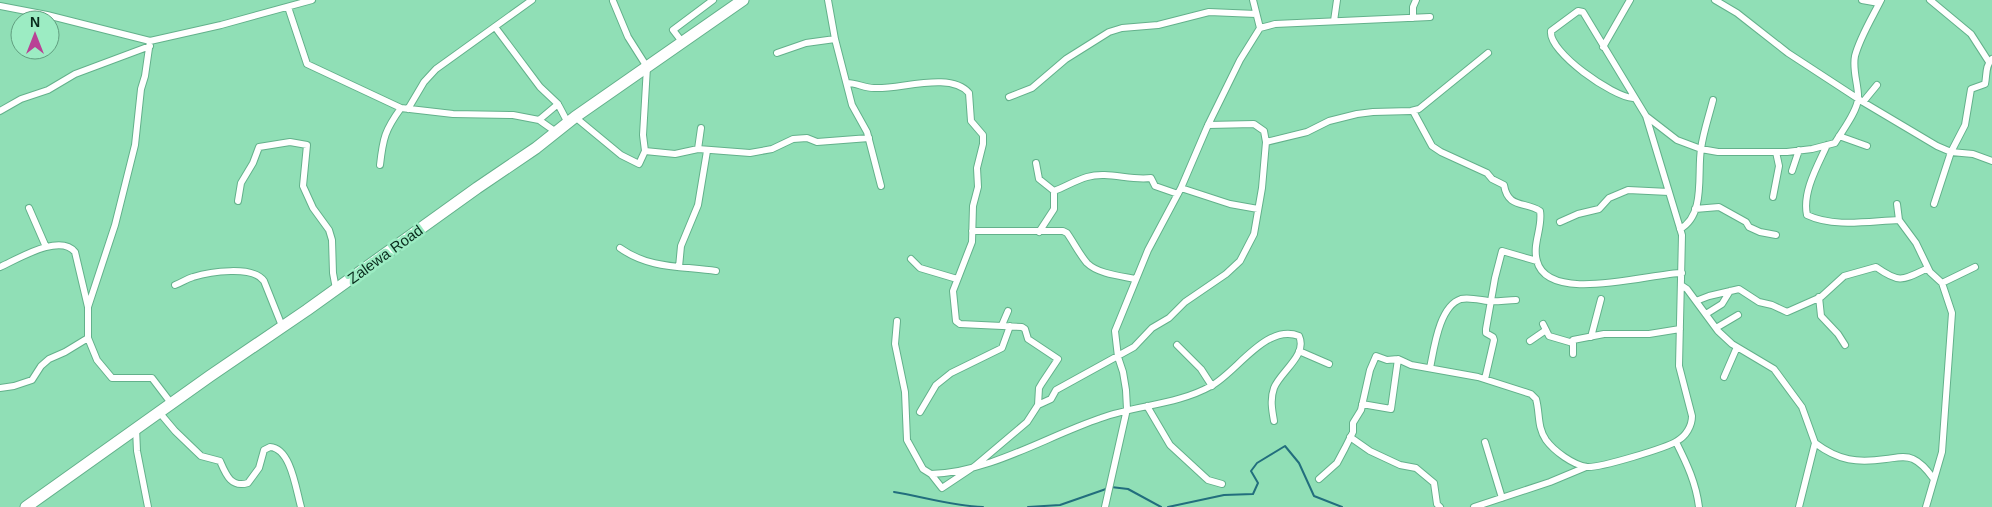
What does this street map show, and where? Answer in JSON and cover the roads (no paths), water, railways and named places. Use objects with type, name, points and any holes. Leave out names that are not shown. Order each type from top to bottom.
[{"type":"highway","name":"Zalewa Road","points":[[26,507],[743,0]]},
{"type":"street","points":[[0,111],[21,99],[48,90],[74,74],[150,43],[312,0]]},
{"type":"street","points":[[380,165],[384,136],[389,124],[405,108],[424,82],[436,70],[532,0]]},
{"type":"street","points":[[683,43],[673,30],[713,0]]},
{"type":"street","points":[[828,0],[835,39],[852,105],[868,138],[881,186]]},
{"type":"street","points":[[1253,0],[1260,28]]},
{"type":"street","points":[[1334,21],[1337,0]]},
{"type":"street","points":[[1413,18],[1413,7],[1416,0]]},
{"type":"street","points":[[1603,47],[1630,0]]},
{"type":"street","points":[[1861,101],[1855,78],[1855,57],[1880,1],[1862,0]]},
{"type":"street","points":[[1930,0],[1971,34],[1991,61],[1985,84],[1971,89],[1965,125],[1951,152],[1934,204]]},
{"type":"street","points":[[495,27],[525,69],[572,120],[621,156],[639,164],[646,150],[643,135],[647,67],[628,38],[613,1]]},
{"type":"street","points":[[1719,1],[1788,54],[1861,101],[1937,146],[1951,152],[1973,154],[1992,161]]},
{"type":"street","points":[[0,6],[47,15],[150,43]]},
{"type":"street","points":[[288,7],[307,64],[405,108],[468,114],[513,115],[539,120],[556,132]]},
{"type":"street","points":[[1633,98],[1617,94],[1580,70],[1569,61],[1550,33],[1560,24],[1581,11],[1633,98],[1646,116],[1677,140],[1701,150],[1718,152],[1776,152],[1835,143],[1861,101],[1877,85]]},
{"type":"street","points":[[1009,97],[1032,88],[1066,59],[1109,32],[1122,28],[1158,25],[1209,12],[1256,14]]},
{"type":"street","points":[[1105,507],[1127,409],[1123,372],[1118,357],[1115,331],[1148,250],[1179,191],[1208,125],[1240,60],[1260,28],[1275,24],[1430,17]]},
{"type":"street","points":[[777,53],[806,43],[835,39]]},
{"type":"street","points":[[88,307],[114,225],[135,145],[141,89],[146,76],[150,43]]},
{"type":"street","points":[[1266,142],[1307,132],[1329,121],[1357,114],[1413,111],[1427,103],[1488,53]]},
{"type":"street","points":[[847,83],[858,83],[871,88],[943,83],[960,86],[969,93],[971,121],[983,135],[983,144],[977,168],[978,187],[973,206],[970,248],[953,291],[957,323],[1022,327],[1025,329],[1028,340],[1058,359],[1039,388],[1038,405],[1027,422],[976,466],[942,488],[931,474],[923,469],[908,443],[906,392],[895,344],[896,321]]},
{"type":"street","points":[[1680,229],[1690,222],[1698,198],[1701,150],[1713,100]]},
{"type":"street","points":[[539,120],[558,104]]},
{"type":"street","points":[[1413,111],[1432,146],[1440,152],[1487,173],[1492,179],[1504,185],[1507,196],[1514,202],[1534,207],[1540,211],[1536,261],[1551,277],[1576,285],[1682,274]]},
{"type":"street","points":[[1474,507],[1550,482],[1586,466],[1605,465],[1676,442],[1689,429],[1692,416],[1679,366],[1683,243],[1646,116]]},
{"type":"street","points":[[1038,405],[1051,399],[1056,390],[1134,348],[1152,328],[1169,318],[1185,302],[1226,274],[1240,261],[1254,234],[1266,142],[1264,131],[1254,124],[1208,125]]},
{"type":"street","points":[[698,149],[701,128]]},
{"type":"street","points":[[1839,136],[1867,146]]},
{"type":"street","points":[[646,150],[675,154],[698,149],[750,153],[772,149],[793,139],[807,138],[817,142],[868,138]]},
{"type":"street","points":[[238,201],[240,183],[253,163],[259,146],[290,142],[307,145],[304,186],[313,208],[327,226],[330,235],[336,289]]},
{"type":"street","points":[[1827,145],[1808,193],[1805,206],[1807,215],[1817,220],[1852,222],[1899,220]]},
{"type":"street","points":[[1792,170],[1799,150]]},
{"type":"street","points":[[679,267],[681,246],[698,205],[707,151]]},
{"type":"street","points":[[1773,197],[1779,166],[1776,152]]},
{"type":"street","points":[[1036,164],[1039,179],[1054,192],[1054,209],[1038,232]]},
{"type":"street","points":[[1054,192],[1088,176],[1105,175],[1141,180],[1151,178],[1154,186],[1258,209]]},
{"type":"street","points":[[1560,222],[1578,214],[1598,209],[1609,198],[1628,190],[1669,192]]},
{"type":"street","points":[[1897,204],[1899,220],[1916,243],[1928,268],[1942,283],[1952,313],[1942,452],[1926,507]]},
{"type":"street","points":[[1695,209],[1719,207],[1746,222],[1749,227],[1760,232],[1776,235]]},
{"type":"street","points":[[29,208],[46,247]]},
{"type":"street","points":[[972,231],[1063,231],[1093,267],[1101,271],[1136,279]]},
{"type":"street","points":[[0,267],[46,247],[60,244],[70,247],[75,252],[88,307],[88,338],[97,360],[112,378],[152,378],[171,403]]},
{"type":"street","points":[[620,248],[650,263],[716,271]]},
{"type":"street","points":[[1485,379],[1494,340],[1486,332],[1502,251],[1536,261]]},
{"type":"street","points":[[911,259],[920,268],[957,279]]},
{"type":"street","points":[[1696,301],[1739,289],[1759,302],[1772,305],[1786,312],[1819,298],[1844,276],[1876,267],[1892,278],[1906,278],[1928,268]]},
{"type":"street","points":[[1942,283],[1975,267]]},
{"type":"street","points":[[175,286],[191,277],[220,272],[259,275],[264,280],[282,326]]},
{"type":"street","points":[[1681,284],[1716,328],[1737,347],[1774,369],[1790,388],[1802,407],[1815,443],[1830,454],[1855,460],[1913,458],[1933,478]]},
{"type":"street","points":[[1706,314],[1722,304],[1730,291]]},
{"type":"street","points":[[1819,298],[1820,316],[1838,334],[1845,345]]},
{"type":"street","points":[[1430,368],[1440,322],[1447,311],[1461,299],[1516,300]]},
{"type":"street","points":[[1591,337],[1601,299]]},
{"type":"street","points":[[920,412],[936,385],[951,373],[1002,348],[1008,311]]},
{"type":"street","points":[[1716,328],[1738,315]]},
{"type":"street","points":[[1530,341],[1544,327],[1549,336],[1573,343]]},
{"type":"street","points":[[1573,354],[1573,340],[1604,334],[1649,334],[1680,329]]},
{"type":"street","points":[[931,474],[991,463],[1100,418],[1127,409],[1185,397],[1212,386],[1263,342],[1274,336],[1293,334],[1299,336],[1301,341],[1299,351],[1275,386],[1272,404],[1274,421]]},
{"type":"street","points":[[0,388],[32,380],[41,366],[49,359],[88,338]]},
{"type":"street","points":[[1177,344],[1201,369],[1212,386]]},
{"type":"street","points":[[1724,377],[1737,347]]},
{"type":"street","points":[[1299,351],[1329,364]]},
{"type":"street","points":[[1319,479],[1337,463],[1350,437],[1376,356],[1387,360],[1398,359],[1411,365],[1485,379],[1531,394],[1536,399],[1538,422],[1546,440],[1566,458],[1586,466]]},
{"type":"street","points":[[1362,404],[1391,409],[1398,359]]},
{"type":"street","points":[[1147,406],[1170,445],[1208,480],[1222,484]]},
{"type":"street","points":[[159,412],[175,432],[201,456],[220,461],[233,484],[248,483],[259,468],[264,450],[270,447],[279,450],[287,459],[301,507]]},
{"type":"street","points":[[136,428],[137,451],[148,507]]},
{"type":"street","points":[[1350,437],[1370,451],[1400,465],[1416,468],[1434,482],[1437,504],[1440,507]]},
{"type":"street","points":[[1485,442],[1502,498]]},
{"type":"street","points":[[1676,442],[1696,485],[1699,507]]},
{"type":"street","points":[[1798,507],[1815,443]]},
{"type":"waterway","points":[[1168,507],[1224,495],[1253,494],[1258,483],[1251,471],[1257,463],[1285,446],[1299,463],[1314,496],[1342,507]]},
{"type":"waterway","points":[[1111,487],[1128,489],[1161,507]]},
{"type":"waterway","points":[[1028,507],[1060,505],[1106,489]]},
{"type":"waterway","points":[[894,492],[950,503],[983,507]]}]
